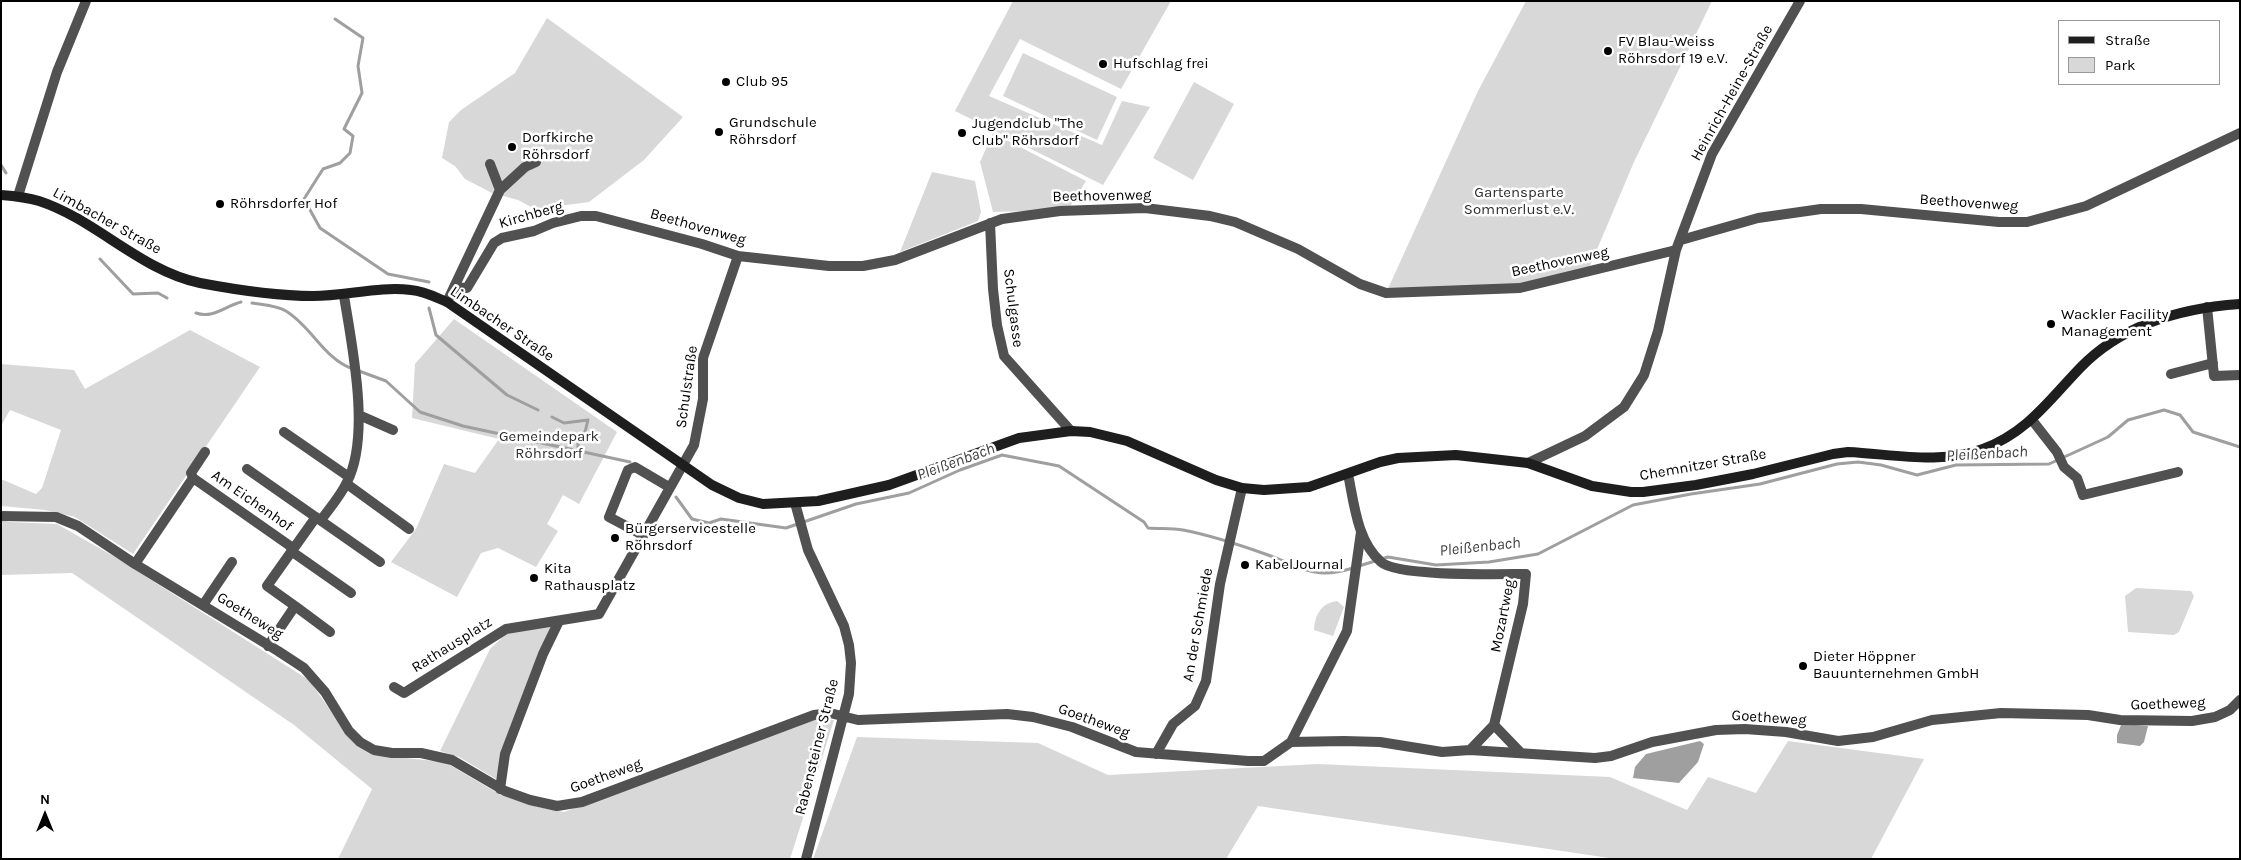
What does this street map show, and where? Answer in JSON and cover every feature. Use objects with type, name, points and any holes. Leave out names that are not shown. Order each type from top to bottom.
[{"type":"street","points":[[18,196],[57,72],[86,1]]},
{"type":"street","name":"Heinrich-Heine-Straße","points":[[1528,463],[1585,436],[1624,407],[1644,375],[1658,331],[1676,250],[1712,154],[1800,1]]},
{"type":"street","name":"Beethovenweg","points":[[1681,240],[1758,218],[1821,210],[1861,209],[1999,222],[2027,222],[2086,206],[2240,133]]},
{"type":"street","name":"Kirchberg","points":[[447,302],[500,190],[524,167],[536,162]]},
{"type":"street","points":[[490,164],[500,190]]},
{"type":"street","name":"Limbacher Straße","points":[[1,195],[18,196],[39,201],[60,210],[146,261],[187,280],[273,293],[344,296],[396,289],[421,292],[447,302],[682,464]]},
{"type":"street","name":"Beethovenweg","points":[[581,216],[610,218],[738,256],[830,266],[864,266],[895,260],[1002,219],[1060,211],[1145,208],[1210,216],[1260,232],[1298,249],[1360,284],[1386,293],[1520,288],[1676,250]]},
{"type":"street","name":"Kirchberg","points":[[455,287],[467,288],[494,243],[502,238],[534,231],[553,223],[581,216]]},
{"type":"street","name":"Schulgasse","points":[[990,223],[993,289],[997,325],[1004,356],[1071,431]]},
{"type":"street","name":"Schulstraße","points":[[682,464],[694,445],[703,399],[704,358],[738,256]]},
{"type":"street","name":"Am Eichenhof","points":[[330,632],[267,586],[292,550],[319,519],[348,480],[360,432],[354,364],[344,296]]},
{"type":"street","name":"Chemnitzer Straße","points":[[682,464],[712,485],[739,498],[763,504],[795,503],[836,498],[871,490],[1019,438],[1071,431],[1090,432],[1127,441],[1146,448],[1190,470],[1242,488],[1278,491],[1309,487],[1380,462],[1416,456],[1456,455],[1528,463],[1592,486],[1643,492],[1743,476],[1833,454],[1857,453],[1943,458],[1982,449],[2006,438],[2032,420],[2081,366],[2118,339],[2152,322],[2183,312],[2207,307],[2240,304]]},
{"type":"street","points":[[2207,307],[2214,376],[2240,375]]},
{"type":"street","points":[[2171,374],[2213,363]]},
{"type":"street","points":[[359,415],[393,430]]},
{"type":"street","points":[[2032,420],[2058,452],[2064,468],[2077,478],[2083,495],[2178,472]]},
{"type":"street","points":[[284,432],[409,529]]},
{"type":"street","name":"Am Eichenhof","points":[[204,452],[191,473],[193,478],[351,593]]},
{"type":"street","name":"Rathausplatz","points":[[394,687],[404,693],[506,629],[599,614],[682,464]]},
{"type":"street","points":[[643,535],[609,517],[628,470],[635,468],[669,487]]},
{"type":"street","name":"Am Eichenhof","points":[[247,469],[380,562]]},
{"type":"street","name":"Mozartweg","points":[[1348,474],[1361,532],[1374,554],[1382,563],[1394,568],[1443,573],[1526,574],[1523,604],[1494,726]]},
{"type":"street","name":"Am Eichenhof","points":[[135,564],[193,478]]},
{"type":"street","name":"An der Schmiede","points":[[1156,754],[1173,724],[1195,706],[1206,681],[1227,548],[1242,488]]},
{"type":"street","name":"Rabensteiner Straße","points":[[795,503],[808,550],[844,626],[851,663],[849,694],[806,859]]},
{"type":"street","name":"Goetheweg","points":[[1,516],[56,517],[78,526],[135,564],[304,668],[325,692],[349,731],[360,742],[374,750],[392,753],[421,752],[452,760],[500,789],[530,800],[556,806],[570,805],[814,715],[830,713],[858,720],[1007,714],[1033,717],[1072,727],[1136,752],[1223,760],[1264,761],[1291,742],[1347,631],[1361,532]]},
{"type":"street","points":[[203,605],[232,562]]},
{"type":"street","points":[[268,646],[295,606]]},
{"type":"street","points":[[500,789],[505,754],[543,654],[559,620]]},
{"type":"street","name":"Goetheweg","points":[[1291,742],[1380,742],[1442,752],[1470,750],[1595,758],[1611,756],[1652,742],[1716,730],[1745,729],[1786,732],[1838,741],[1856,740],[1932,720],[2002,714],[2088,715],[2120,720],[2192,721],[2215,717],[2230,710],[2240,700]]},
{"type":"street","points":[[1470,750],[1494,726],[1521,753]]},
{"type":"green space","points":[[1013,1],[1171,1],[1121,89],[1020,39],[989,96],[1102,145],[1122,101],[1150,107],[1103,185],[955,111]]},
{"type":"green space","name":"Gartensparte Sommerlust e.V.","points":[[1526,1],[1712,1],[1634,162],[1587,273],[1520,288],[1386,293],[1478,91]]},
{"type":"green space","points":[[547,18],[683,117],[644,160],[589,202],[535,209],[518,200],[492,193],[465,179],[455,166],[442,158],[449,122],[461,110],[515,73]]},
{"type":"green space","points":[[1023,53],[1117,97],[1097,140],[1003,96]]},
{"type":"green space","points":[[1194,82],[1234,104],[1193,180],[1153,158]]},
{"type":"green space","points":[[993,133],[1086,181],[1068,210],[993,212],[980,162]]},
{"type":"green space","points":[[932,172],[975,181],[981,212],[978,221],[900,252]]},
{"type":"green space","name":"Gemeindepark Röhrsdorf","points":[[454,319],[617,432],[579,504],[563,495],[547,524],[558,531],[536,567],[498,548],[481,553],[457,597],[391,562],[416,529],[444,464],[475,473],[499,439],[412,418],[415,364]]},
{"type":"green space","points":[[190,330],[260,367],[133,554],[75,517],[45,510],[1,506],[1,479],[36,494],[42,488],[61,430],[10,410],[1,426],[1,364],[74,370],[85,389]]},
{"type":"green space","points":[[1,520],[57,524],[115,557],[309,680],[352,741],[376,755],[445,762],[494,791],[538,807],[564,812],[818,719],[834,720],[790,859],[338,859],[372,789],[294,725],[72,573],[1,575]]},
{"type":"green space","points":[[2136,588],[2191,591],[2194,596],[2179,632],[2174,635],[2128,632],[2125,596]]},
{"type":"green space","points":[[1337,601],[1344,607],[1333,636],[1314,630],[1317,615],[1323,607]]},
{"type":"green space","points":[[551,626],[502,751],[496,779],[459,757],[440,751],[490,649],[507,633]]},
{"type":"green space","points":[[857,737],[1038,743],[1108,775],[1318,764],[1610,777],[1687,810],[1708,777],[1756,793],[1788,741],[1924,759],[1871,859],[1616,859],[1258,806],[1226,859],[813,859]]},
{"type":"shaded area","points":[[2121,725],[2148,726],[2144,742],[2140,746],[2117,743],[2117,735]]},
{"type":"shaded area","points":[[1700,741],[1704,744],[1698,762],[1679,783],[1633,778],[1635,767],[1646,754]]},
{"type":"waterway","points":[[335,19],[363,38],[358,66],[362,93],[344,129],[353,136],[350,153],[340,163],[323,169],[304,199],[320,228],[388,274],[429,282]]},
{"type":"waterway","name":"Pleißenbach","points":[[1,165],[6,173]]},
{"type":"waterway","name":"Pleißenbach","points":[[100,259],[133,294],[158,293],[167,298]]},
{"type":"waterway","name":"Pleißenbach","points":[[196,313],[213,313],[241,302]]},
{"type":"waterway","name":"Pleißenbach","points":[[252,303],[274,306],[286,311],[303,325],[334,358],[353,369]]},
{"type":"waterway","points":[[429,308],[436,335],[507,395],[538,410]]},
{"type":"waterway","name":"Pleißenbach","points":[[359,371],[386,381],[420,412],[463,426],[630,462]]},
{"type":"waterway","name":"Pleißenbach","points":[[1359,566],[1388,557],[1436,565],[1489,562],[1538,554],[1633,505],[1760,484],[1837,464],[1858,462],[1881,465],[1917,475],[1956,465],[2049,464],[2108,437],[2128,420],[2164,410],[2180,415],[2193,432],[2240,447]]},
{"type":"waterway","points":[[552,417],[564,423],[588,420],[585,432],[578,439],[578,452]]},
{"type":"waterway","name":"Pleißenbach","points":[[676,497],[692,519],[709,523],[721,519],[786,528],[856,504],[909,493],[960,470],[1002,455],[1059,466],[1144,522],[1148,528],[1179,529],[1204,535],[1318,573],[1353,568]]},
{"type":"place","name":"FV Blau-Weiss Röhrsdorf 19 e.V.","points":[[1608,51]]},
{"type":"place","name":"Hufschlag frei","points":[[1103,64]]},
{"type":"place","name":"Club 95","points":[[726,82]]},
{"type":"place","name":"Grundschule Röhrsdorf","points":[[719,132]]},
{"type":"place","name":"Jugendclub \"The Club\" Röhrsdorf","points":[[962,133]]},
{"type":"place","name":"Dorfkirche Röhrsdorf","points":[[512,147]]},
{"type":"place","name":"Röhrsdorfer Hof","points":[[220,204]]},
{"type":"place","name":"Wackler Facility Management","points":[[2051,324]]},
{"type":"place","name":"Bürgerservicestelle Röhrsdorf","points":[[615,538]]},
{"type":"place","name":"KabelJournal","points":[[1245,565]]},
{"type":"place","name":"Kita Rathausplatz","points":[[534,578]]},
{"type":"place","name":"Dieter Höppner Bauunternehmen GmbH","points":[[1803,666]]}]
